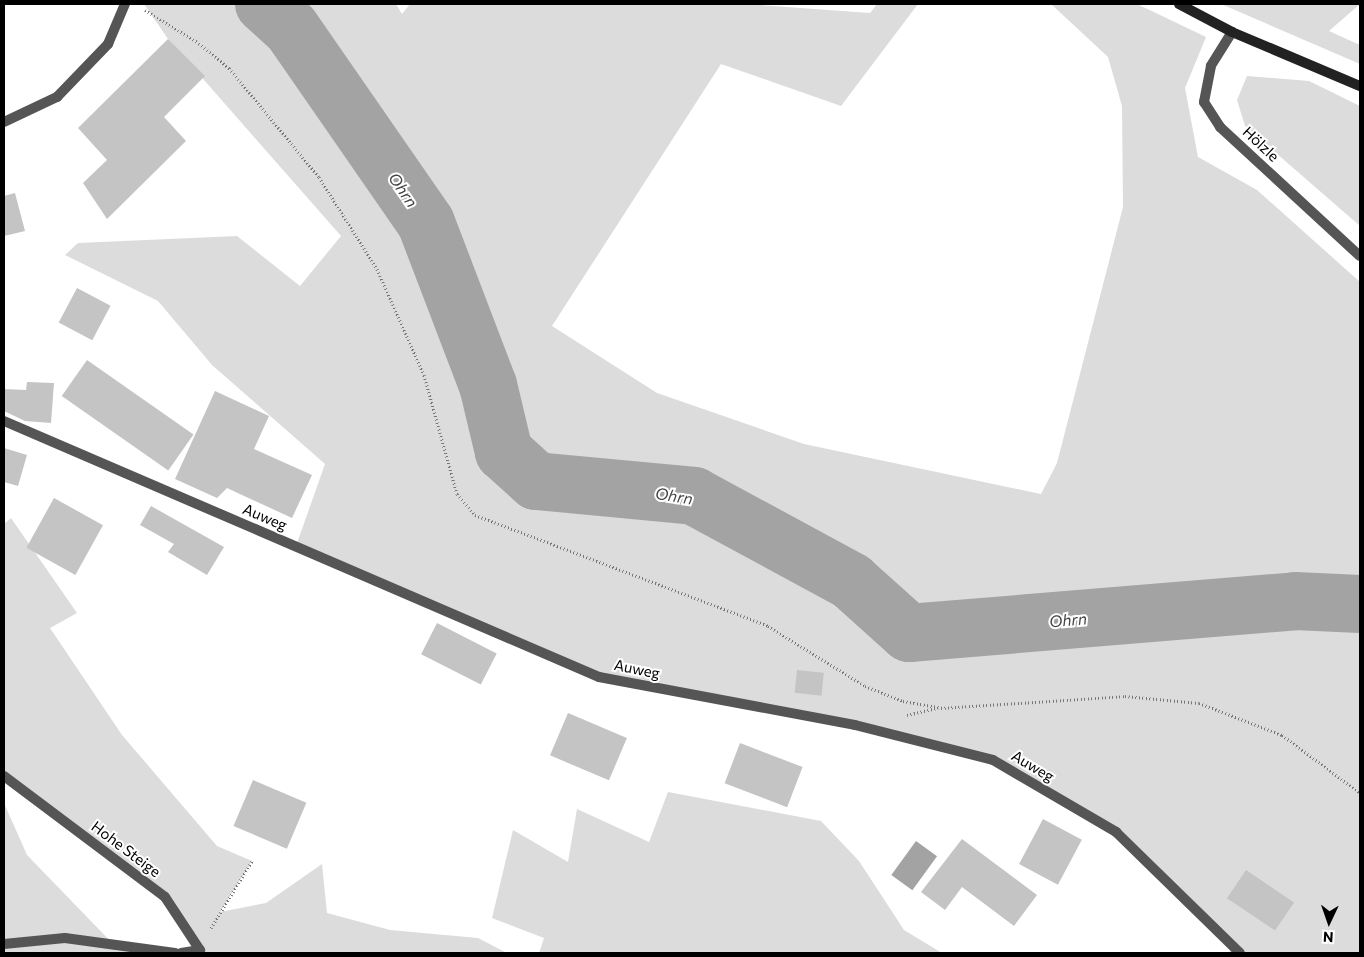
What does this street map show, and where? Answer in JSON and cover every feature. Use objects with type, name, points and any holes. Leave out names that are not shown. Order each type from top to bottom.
[{"type":"main road","points":[[1179,4],[1232,32],[1360,86]]},
{"type":"street","points":[[4,122],[57,97],[108,44],[125,4]]},
{"type":"street","name":"Hölzle","points":[[1232,32],[1211,66],[1204,102],[1220,127],[1360,256]]},
{"type":"street","name":"Auweg","points":[[4,421],[599,677],[856,725],[993,760],[1116,832],[1240,953]]},
{"type":"street","name":"Hohe Steige","points":[[4,776],[165,897],[200,950]]},
{"type":"street","points":[[4,944],[65,938],[175,953]]},
{"type":"street","points":[[181,953],[200,950]]},
{"type":"path","points":[[139,7],[196,40],[229,68],[319,177],[377,269],[424,375],[457,494],[475,515],[768,626],[865,686],[903,701],[941,708],[1125,696],[1199,703],[1282,735],[1360,793]]},
{"type":"path","points":[[200,950],[252,861]]},
{"type":"shaded area","points":[[144,4],[396,4],[402,14],[410,4],[745,4],[870,13],[877,4],[918,4],[841,106],[721,64],[552,326],[657,393],[804,444],[1041,494],[1057,463],[1123,207],[1122,106],[1108,57],[1051,4],[1137,4],[1206,37],[1185,88],[1198,157],[1257,190],[1360,282],[1360,953],[1227,953],[1235,948],[1116,832],[993,760],[855,725],[599,677],[296,546],[325,464],[212,365],[158,301],[65,255],[78,243],[237,236],[300,286],[341,236],[168,39]]},
{"type":"shaded area","points":[[1221,4],[1360,4],[1329,31],[1360,45],[1360,64]]},
{"type":"shaded area","points":[[1247,76],[1309,81],[1360,106],[1360,226],[1245,126],[1237,100]]},
{"type":"shaded area","points":[[11,518],[77,613],[50,628],[122,735],[217,846],[252,861],[220,912],[266,903],[322,864],[327,913],[390,930],[478,938],[507,953],[181,953],[200,950],[165,897],[4,776],[4,524]]},
{"type":"shaded area","points":[[668,792],[821,821],[859,861],[904,930],[942,953],[539,953],[544,938],[492,918],[513,830],[568,862],[577,809],[649,842]]},
{"type":"shaded area","points":[[4,803],[27,855],[116,947],[175,953],[4,953]]},
{"type":"shaded area","points":[[916,841],[937,856],[912,890],[891,875]]},
{"type":"building","points":[[168,39],[205,76],[164,117],[186,141],[107,219],[83,183],[107,160],[78,128]]},
{"type":"building","points":[[15,193],[25,231],[4,236],[4,196]]},
{"type":"building","points":[[77,288],[111,306],[92,340],[59,322]]},
{"type":"building","points":[[87,360],[193,435],[168,471],[62,396]]},
{"type":"building","points":[[27,382],[54,383],[51,423],[25,421],[4,411],[4,389],[26,390]]},
{"type":"building","points":[[215,391],[269,416],[254,449],[312,475],[292,518],[227,488],[217,498],[175,479]]},
{"type":"building","points":[[4,448],[27,455],[18,486],[4,482]]},
{"type":"building","points":[[54,498],[103,525],[75,575],[26,548]]},
{"type":"building","points":[[151,506],[224,547],[207,575],[168,552],[174,544],[140,525]]},
{"type":"building","points":[[437,623],[497,653],[481,685],[421,654]]},
{"type":"building","points":[[797,670],[824,673],[821,696],[795,693]]},
{"type":"building","points":[[568,713],[627,738],[609,780],[550,755]]},
{"type":"building","points":[[740,743],[803,767],[787,807],[725,783]]},
{"type":"building","points":[[253,780],[306,803],[287,849],[233,826]]},
{"type":"building","points":[[1043,819],[1082,840],[1058,885],[1019,864]]},
{"type":"building","points":[[962,839],[1037,895],[1014,926],[962,887],[945,910],[921,892]]},
{"type":"building","points":[[1246,870],[1294,902],[1275,931],[1227,898]]},
{"type":"waterway","name":"Ohrn","points":[[264,4],[291,28],[426,223],[488,385],[504,452],[536,481],[694,496],[851,581],[909,633],[1295,601],[1360,604]]}]
